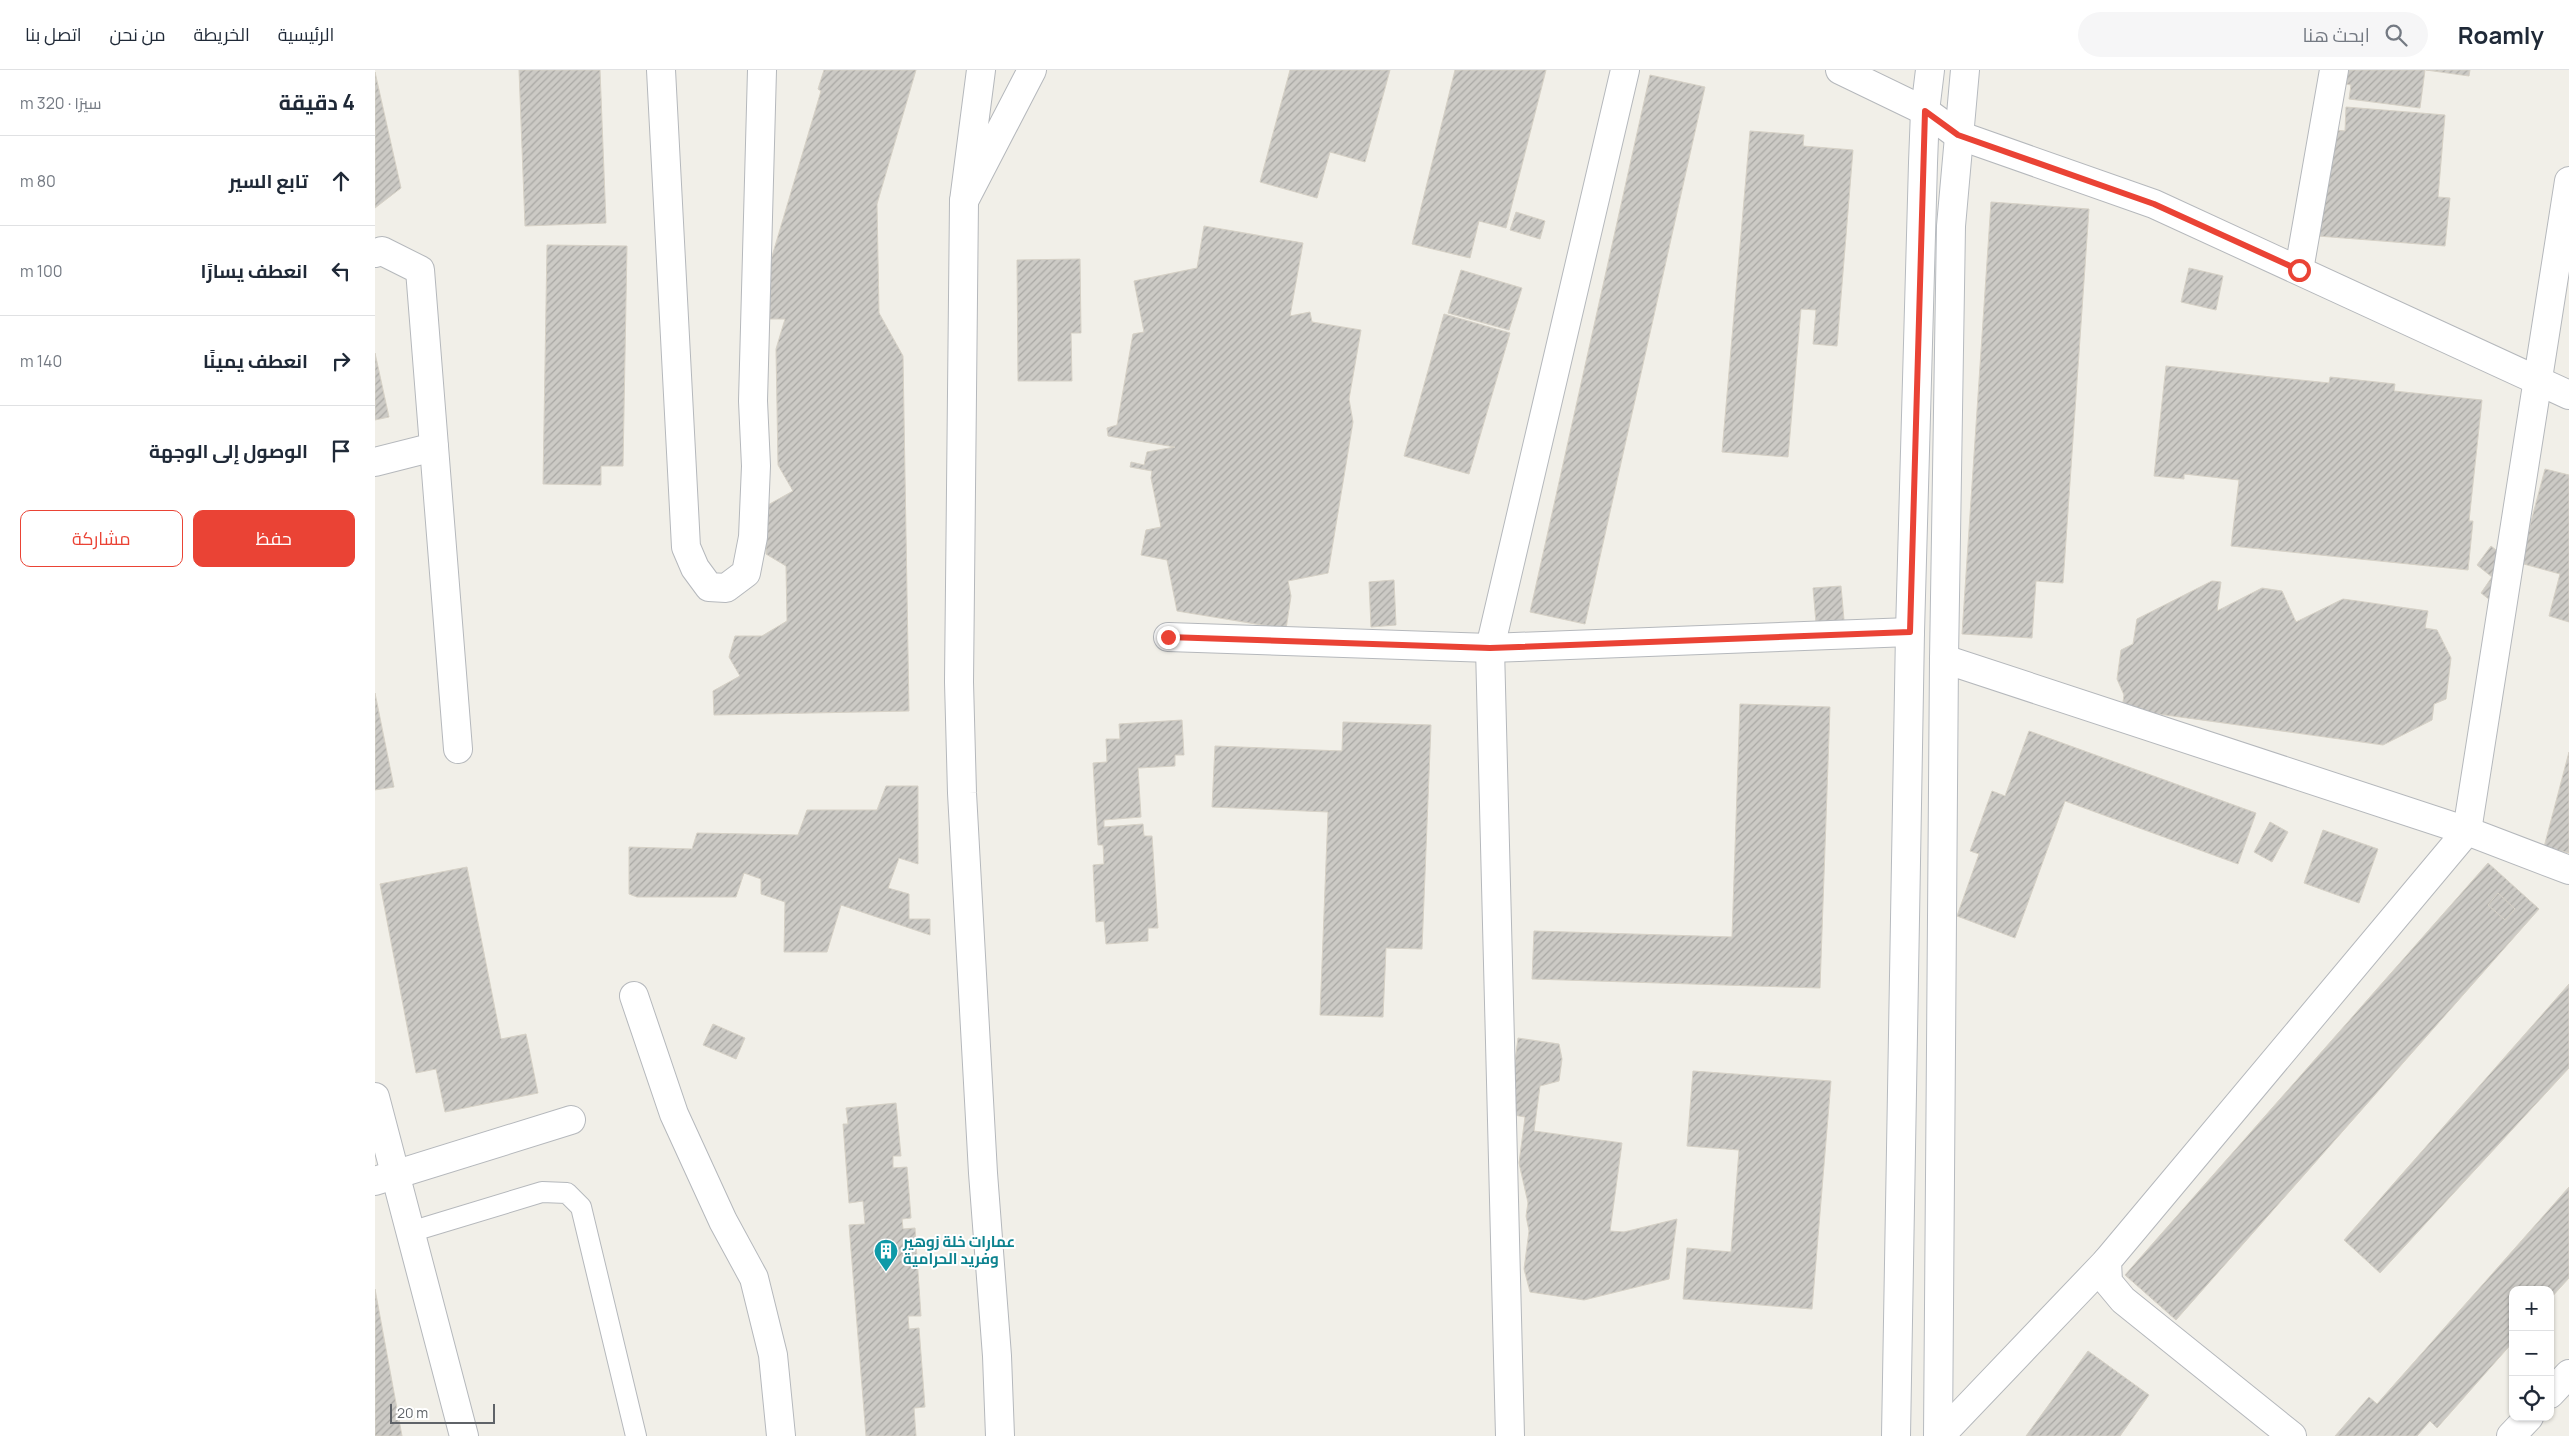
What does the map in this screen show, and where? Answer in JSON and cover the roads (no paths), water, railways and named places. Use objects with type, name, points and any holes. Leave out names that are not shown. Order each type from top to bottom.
[{"type":"street","points":[[661,70],[685,547],[695,568],[709,587],[726,588],[745,573],[753,537],[756,466],[753,401],[762,70]]},
{"type":"street","points":[[981,70],[964,201],[959,682],[961,793],[982,1163],[997,1356],[1000,1436]]},
{"type":"street","points":[[964,201],[1032,70]]},
{"type":"street","points":[[1510,1436],[1490,648],[1625,70]]},
{"type":"street","points":[[1840,70],[1925,111],[1958,135],[2154,204],[2569,395]]},
{"type":"street","points":[[1896,1436],[1910,632],[1925,111],[1930,70]]},
{"type":"street","points":[[1939,1436],[1943,659],[1951,226],[1965,70]]},
{"type":"street","points":[[2299,270],[2334,70]]},
{"type":"street","points":[[1939,1436],[2107,1261],[2467,831],[2569,181]]},
{"type":"street","points":[[375,253],[382,251],[420,270],[458,749]]},
{"type":"street","points":[[375,462],[435,447]]},
{"type":"street","points":[[1168,637],[1490,648],[1910,632]]},
{"type":"street","points":[[1943,659],[2467,831],[2569,870]]},
{"type":"street","points":[[635,996],[674,1114],[723,1221],[755,1278],[773,1355],[781,1436]]},
{"type":"street","points":[[375,1097],[385,1178],[410,1232],[464,1436]]},
{"type":"street","points":[[385,1178],[571,1120]]},
{"type":"street","points":[[2107,1261],[2108,1282],[2123,1300],[2292,1436]]},
{"type":"street","points":[[2554,1390],[2569,1374]]},
{"type":"street","points":[[2511,1436],[2525,1421]]},
{"type":"lane","points":[[410,1232],[542,1192],[567,1193],[581,1207],[636,1436]]},
{"type":"place","name":"عمارات خلة زوهير وفريد الحرامية","points":[[886,1272]]}]
